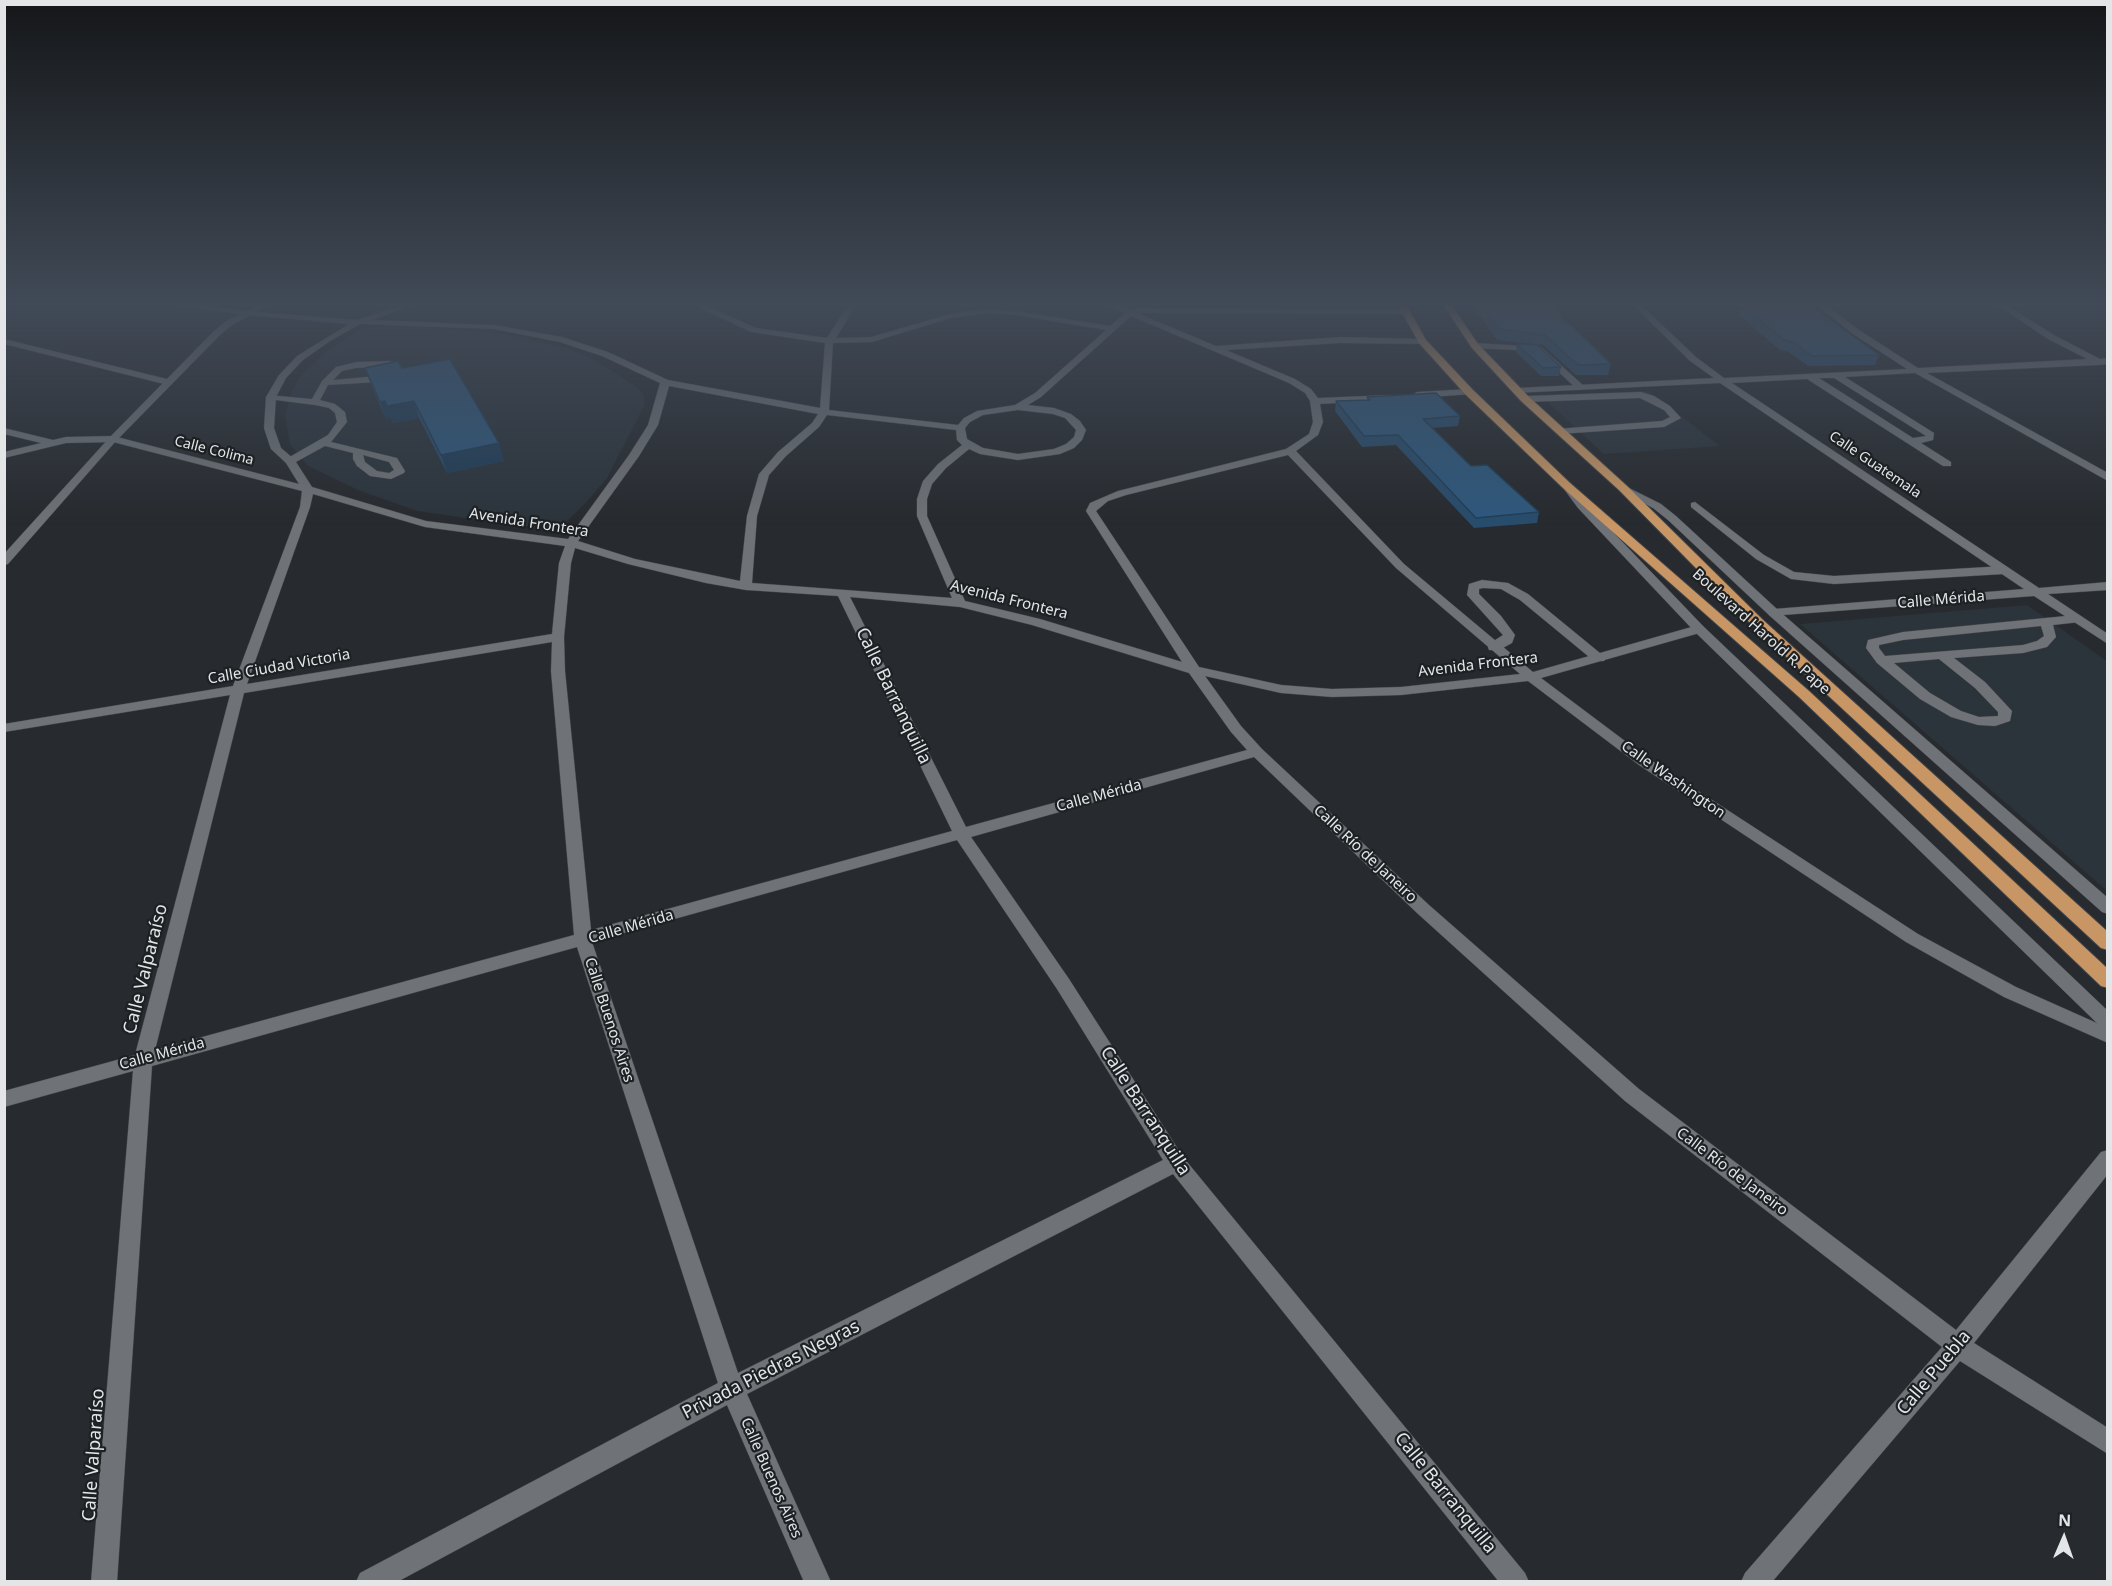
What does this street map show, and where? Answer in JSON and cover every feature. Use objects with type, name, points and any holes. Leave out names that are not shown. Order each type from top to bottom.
[{"type":"highway","name":"Boulevard Harold R. Pape","points":[[1455,377],[1566,485],[1804,694],[2108,981]]},
{"type":"highway","name":"Boulevard Harold R. Pape","points":[[1504,377],[1558,431],[1623,488],[1758,623],[2108,944]]},
{"type":"street","points":[[148,377],[168,382]]},
{"type":"street","points":[[4,562],[113,439],[173,377]]},
{"type":"street","points":[[281,377],[271,397],[269,428],[276,449],[290,461],[308,489]]},
{"type":"street","points":[[315,402],[330,377]]},
{"type":"street","points":[[325,383],[383,377]]},
{"type":"street","points":[[654,377],[665,382],[721,395],[825,412],[960,428]]},
{"type":"street","points":[[746,586],[752,516],[764,474],[782,454],[816,425],[825,412],[826,377]]},
{"type":"street","points":[[1018,407],[1038,395],[1058,377]]},
{"type":"street","points":[[1283,377],[1308,391],[1315,401],[1398,396]]},
{"type":"street","points":[[1569,377],[1581,388]]},
{"type":"street","name":"Calle Guatemala","points":[[1718,377],[2108,640]]},
{"type":"street","points":[[1521,395],[1581,388],[1792,377]]},
{"type":"street","points":[[1811,377],[1947,464]]},
{"type":"street","points":[[1839,377],[1931,435],[1930,438],[1910,441]]},
{"type":"street","points":[[1928,377],[2108,478]]},
{"type":"street","name":"Calle Buenos Aires","points":[[665,382],[653,425],[634,456],[571,543],[565,563],[558,637],[558,671],[583,940],[732,1389],[818,1581]]},
{"type":"street","points":[[1410,395],[1469,392]]},
{"type":"street","points":[[1521,395],[1641,395],[1667,408],[1676,418],[1664,424],[1558,431]]},
{"type":"street","points":[[271,397],[315,402],[332,406],[340,412],[342,422],[332,436],[290,461]]},
{"type":"street","name":"Calle Río de Janeiro","points":[[1315,401],[1318,422],[1313,435],[1290,451],[1122,493],[1104,499],[1094,505],[1090,512],[1229,720],[1257,752],[1423,909],[1632,1095],[1958,1346],[2108,1442]]},
{"type":"street","points":[[1018,407],[1036,408],[1068,416],[1077,423],[1081,430],[1079,438],[1070,446],[1056,452],[1018,457],[980,451],[962,440],[960,428],[967,420],[980,413],[1018,407]]},
{"type":"street","points":[[4,431],[49,442]]},
{"type":"street","name":"Calle Colima","points":[[49,442],[82,438],[113,439],[308,489]]},
{"type":"street","points":[[4,455],[49,442]]},
{"type":"street","points":[[323,443],[357,451]]},
{"type":"street","points":[[960,603],[922,516],[922,499],[927,483],[942,466],[968,445]]},
{"type":"street","name":"Calle Washington","points":[[1290,451],[1400,566],[1531,677],[1644,762],[1912,938],[2010,992],[2108,1036]]},
{"type":"street","points":[[1566,485],[1590,515],[1699,629],[2108,1023]]},
{"type":"street","points":[[1623,488],[1657,506],[1672,518],[1774,613],[2108,908]]},
{"type":"street","name":"Avenida Frontera","points":[[308,489],[425,524],[571,543],[632,562],[746,586],[920,598],[960,603],[1036,622],[1194,670],[1281,689],[1332,693],[1401,691],[1531,677],[1699,629]]},
{"type":"street","name":"Calle Valparaíso","points":[[104,1581],[143,1059],[238,691],[305,507],[308,489]]},
{"type":"street","points":[[1695,505],[1760,558],[1779,569],[1801,577],[1834,580],[2004,570]]},
{"type":"street","points":[[1494,647],[1508,640],[1509,635],[1473,595],[1473,587],[1482,584],[1504,586],[1524,597],[1599,658]]},
{"type":"street","name":"Calle Mérida","points":[[1774,613],[2108,586]]},
{"type":"street","name":"Calle Barranquilla","points":[[843,594],[961,834],[1063,984],[1176,1163],[1516,1581]]},
{"type":"street","points":[[1944,657],[1997,701],[2005,711],[2005,718],[1995,722],[1978,721],[1956,714],[1925,696],[1882,660],[1872,648],[1873,643],[1882,640],[2076,619]]},
{"type":"street","points":[[1882,660],[1944,657],[2023,649],[2042,644],[2050,638],[2045,622]]},
{"type":"street","name":"Calle Ciudad Victoria","points":[[4,728],[558,637]]},
{"type":"street","name":"Calle Mérida","points":[[4,1100],[143,1059],[583,940],[1257,752]]},
{"type":"street","name":"Calle Puebla","points":[[1754,1581],[1958,1346],[2108,1158]]},
{"type":"street","name":"Privada Piedras Negras","points":[[369,1581],[732,1389],[1176,1163]]},
{"type":"shaded area","points":[[300,377],[621,377],[637,387],[643,394],[645,404],[607,478],[565,523],[550,528],[417,511],[358,490],[308,466],[290,444],[285,415],[292,390]]},
{"type":"shaded area","points":[[1648,391],[1720,446],[1604,454],[1541,396]]},
{"type":"shaded area","points":[[2027,605],[2107,661],[2107,891],[1800,624]]},
{"type":"building","points":[[369,377],[461,377],[499,443],[441,455],[414,401],[387,406],[385,401],[380,402]]},
{"type":"building","points":[[1436,393],[1460,416],[1423,419],[1471,466],[1487,465],[1539,512],[1476,518],[1398,435],[1364,436],[1336,401]]}]
